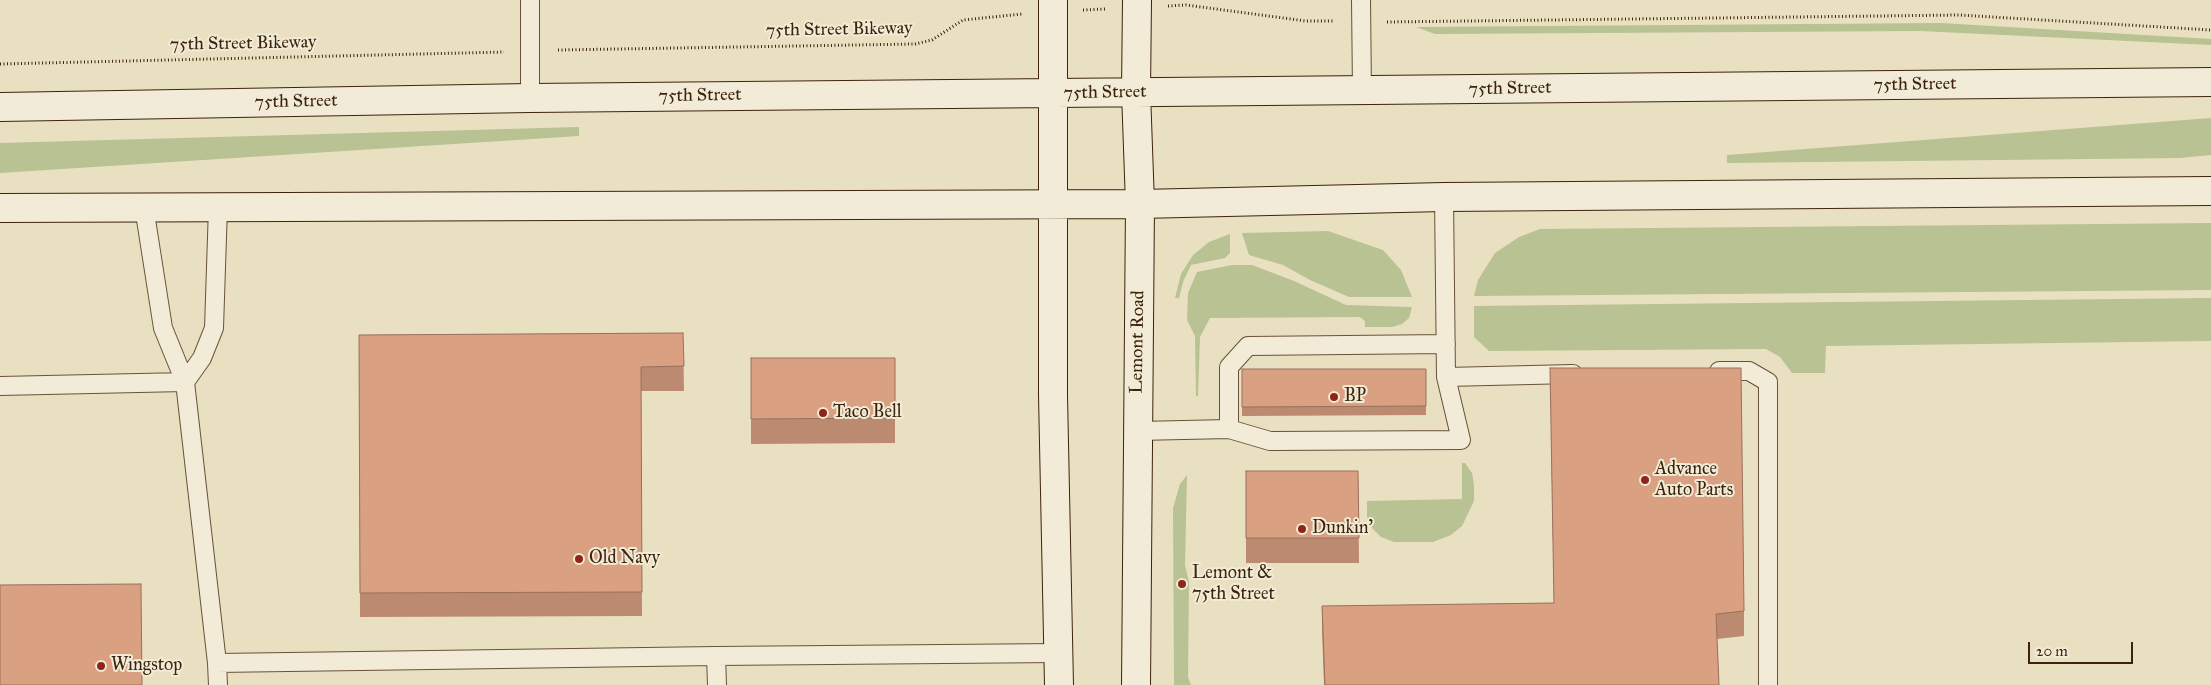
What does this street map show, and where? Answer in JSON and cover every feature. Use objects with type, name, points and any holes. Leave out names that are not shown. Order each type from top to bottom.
[{"type":"main road","name":"Lemont Road","points":[[1136,685],[1140,204],[1136,92],[1137,4]]},
{"type":"main road","points":[[1053,6],[1053,395],[1059,685]]},
{"type":"main road","name":"75th Street","points":[[0,107],[530,98],[2211,82]]},
{"type":"main road","points":[[0,208],[1140,204],[1444,197],[2211,192]]},
{"type":"lane","points":[[530,0],[530,98]]},
{"type":"lane","points":[[1361,0],[1362,91]]},
{"type":"lane","points":[[1138,431],[1229,429],[1270,441],[1461,440],[1446,376],[1444,197]]},
{"type":"lane","points":[[144,207],[163,328],[185,382],[218,685]]},
{"type":"lane","points":[[185,382],[202,358],[214,328],[218,208]]},
{"type":"lane","points":[[1229,429],[1229,367],[1248,346],[1446,344]]},
{"type":"lane","points":[[1700,372],[1749,371],[1768,382],[1768,685]]},
{"type":"lane","points":[[1446,376],[1592,374]]},
{"type":"lane","points":[[0,386],[185,382]]},
{"type":"lane","points":[[217,663],[1058,653]]},
{"type":"lane","points":[[716,656],[717,685]]},
{"type":"path","name":"75th Street Bikeway","points":[[574,49],[915,44],[932,40],[963,20],[1053,6],[1186,5],[1306,21]]},
{"type":"path","points":[[1414,22],[1959,15],[2211,30]]},
{"type":"path","name":"75th Street Bikeway","points":[[0,64],[486,52]]},
{"type":"green space","points":[[1941,23],[2211,39],[2211,45],[1920,31],[1435,34],[1416,27]]},
{"type":"green space","points":[[2211,118],[2211,155],[2180,158],[1727,163],[1727,155]]},
{"type":"green space","points":[[579,127],[579,136],[0,173],[0,143]]},
{"type":"green space","points":[[2211,223],[2211,290],[1474,296],[1478,280],[1495,253],[1519,237],[1540,229]]},
{"type":"green space","points":[[1328,231],[1383,250],[1401,270],[1412,297],[1349,297],[1310,280],[1283,265],[1249,255],[1242,233]]},
{"type":"green space","points":[[1230,234],[1230,253],[1225,258],[1191,265],[1183,282],[1179,298],[1175,298],[1181,274],[1193,255],[1209,242]]},
{"type":"green space","points":[[1232,265],[1252,265],[1294,281],[1346,305],[1412,307],[1409,318],[1402,324],[1392,327],[1365,327],[1365,321],[1360,317],[1210,318],[1200,337],[1198,396],[1196,396],[1195,336],[1187,320],[1188,293],[1197,272]]},
{"type":"green space","points":[[2211,298],[2211,341],[1826,346],[1825,373],[1792,373],[1780,357],[1766,349],[1489,351],[1474,337],[1474,306]]},
{"type":"green space","points":[[1462,463],[1465,463],[1472,473],[1474,501],[1462,526],[1451,535],[1433,542],[1394,542],[1381,537],[1373,529],[1367,517],[1367,501],[1462,499]]},
{"type":"green space","points":[[1187,475],[1185,565],[1189,582],[1188,677],[1191,685],[1174,685],[1173,508],[1180,484]]},
{"type":"building","points":[[683,333],[684,366],[641,367],[642,592],[360,593],[359,335]]},
{"type":"building","points":[[751,358],[895,358],[895,418],[751,419]]},
{"type":"building","points":[[1550,368],[1741,368],[1744,611],[1716,614],[1719,685],[1325,685],[1322,606],[1554,603]]},
{"type":"building","name":"BP","points":[[1242,369],[1426,369],[1426,406],[1242,407]]},
{"type":"building","name":"Dunkin'","points":[[1246,471],[1358,471],[1359,538],[1246,538]]},
{"type":"building","points":[[141,584],[142,685],[0,685],[0,585]]},
{"type":"place","name":"BP","points":[[1334,397]]},
{"type":"place","name":"Taco Bell","points":[[823,413]]},
{"type":"place","name":"Advance Auto Parts","points":[[1645,480]]},
{"type":"place","name":"Dunkin'","points":[[1302,529]]},
{"type":"place","name":"Old Navy","points":[[579,559]]},
{"type":"place","name":"Lemont & 75th Street","points":[[1182,584]]},
{"type":"place","name":"Wingstop","points":[[101,666]]}]
